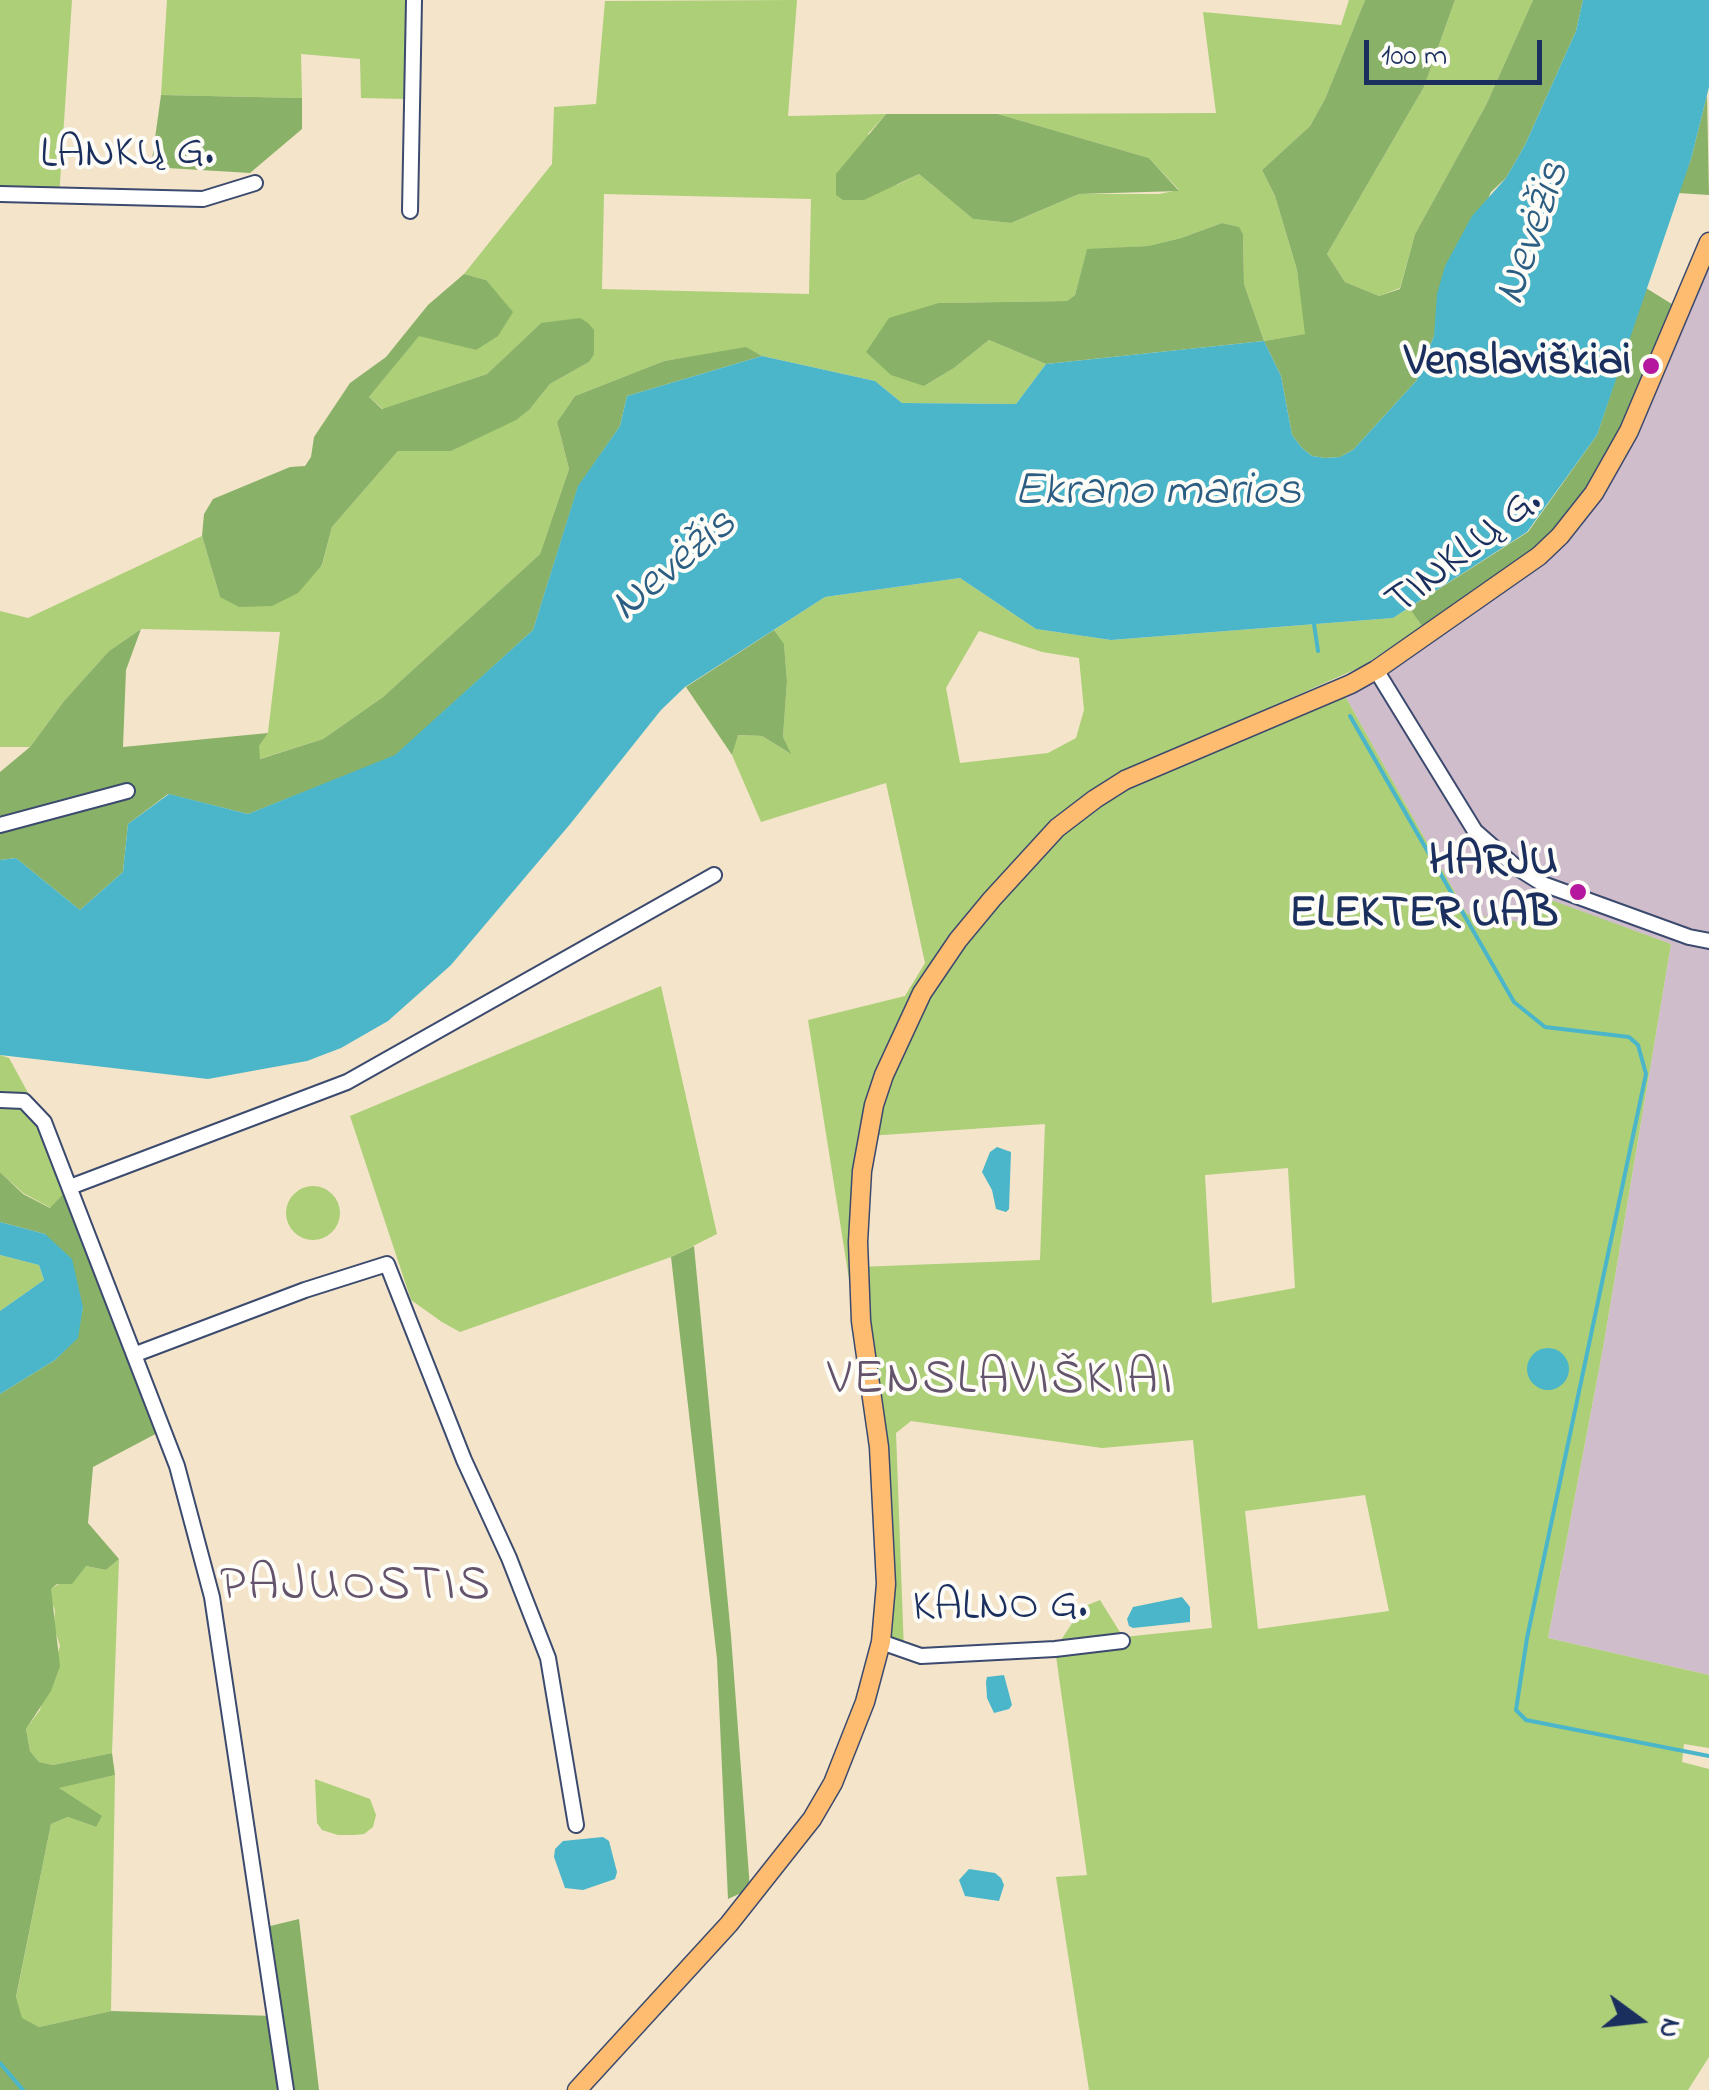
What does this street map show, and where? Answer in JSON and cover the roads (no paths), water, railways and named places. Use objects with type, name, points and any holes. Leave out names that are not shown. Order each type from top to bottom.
[{"type":"main road","name":"TINKLŲ G.","points":[[577,2090],[743,1908],[812,1819],[833,1783],[865,1702],[881,1642],[886,1584],[879,1447],[861,1321],[858,1242],[862,1171],[874,1104],[922,993],[958,940],[1057,828],[1125,780],[1334,692],[1376,670],[1539,556],[1560,536],[1629,431],[1709,242]]},
{"type":"street","points":[[410,211],[415,0]]},
{"type":"street","name":"LANKŲ G.","points":[[0,194],[203,200],[255,184]]},
{"type":"street","points":[[1376,670],[1475,831],[1516,867],[1543,884],[1688,937],[1709,941]]},
{"type":"street","points":[[0,825],[127,791]]},
{"type":"street","points":[[70,1187],[348,1082],[714,875]]},
{"type":"street","points":[[0,1100],[24,1101],[37,1112],[70,1187],[177,1466],[212,1598],[286,2090]]},
{"type":"street","points":[[136,1354],[305,1290],[387,1264],[548,1658],[576,1825]]},
{"type":"street","name":"KALNO G.","points":[[881,1642],[921,1656],[1122,1641]]},
{"type":"water","name":"Ekrano marios","points":[[1583,0],[1709,0],[1709,87],[1691,159],[1597,435],[1527,532],[1393,618],[1111,640],[1036,629],[960,578],[825,597],[685,687],[661,710],[451,965],[388,1021],[341,1048],[307,1061],[208,1079],[0,1055],[0,860],[16,858],[80,910],[123,872],[128,824],[169,794],[248,814],[395,755],[533,630],[578,486],[620,426],[627,396],[762,356],[875,381],[902,403],[1016,404],[1046,364],[1264,341],[1281,376],[1292,435],[1302,448],[1312,456],[1325,458],[1340,457],[1353,450],[1417,380],[1434,336],[1437,294],[1445,266],[1472,216],[1506,178],[1525,145],[1576,31]]},
{"type":"water","points":[[997,1147],[1011,1152],[1006,1212],[996,1209],[982,1172],[990,1152]]},
{"type":"water","points":[[0,1222],[45,1234],[72,1259],[83,1307],[78,1338],[55,1360],[0,1394],[0,1311],[44,1280],[39,1265],[0,1255]]},
{"type":"water","points":[[1548,1348],[1563,1354],[1569,1369],[1563,1384],[1548,1390],[1533,1384],[1527,1369],[1533,1354]]},
{"type":"water","points":[[1182,1597],[1190,1607],[1190,1622],[1129,1626],[1127,1619],[1133,1607]]},
{"type":"water","points":[[1004,1675],[1012,1705],[994,1713],[987,1698],[987,1677]]},
{"type":"water","points":[[603,1837],[609,1841],[617,1872],[615,1879],[583,1890],[565,1888],[555,1849],[563,1841]]},
{"type":"water","points":[[969,1869],[995,1873],[1001,1878],[1004,1885],[999,1901],[965,1896],[959,1880]]},
{"type":"waterway","points":[[1314,624],[1318,651]]},
{"type":"waterway","points":[[1350,716],[1514,1002],[1545,1027],[1629,1037],[1638,1045],[1646,1074],[1527,1638],[1516,1710],[1526,1720],[1709,1756]]},
{"type":"waterway","points":[[0,2063],[23,2090]]},
{"type":"place","name":"Venslaviškiai","points":[[1651,366]]},
{"type":"place","name":"HARJU ELEKTER UAB","points":[[1578,892]]},
{"type":"district","name":"VENSLAVIŠKIAI","points":[[1001,1384]]},
{"type":"district","name":"PAJUOSTIS","points":[[356,1590]]},
{"type":"water label","name":"Nevėžis","points":[[1536,234]]},
{"type":"water label","name":"Nevėžis","points":[[676,568]]}]
